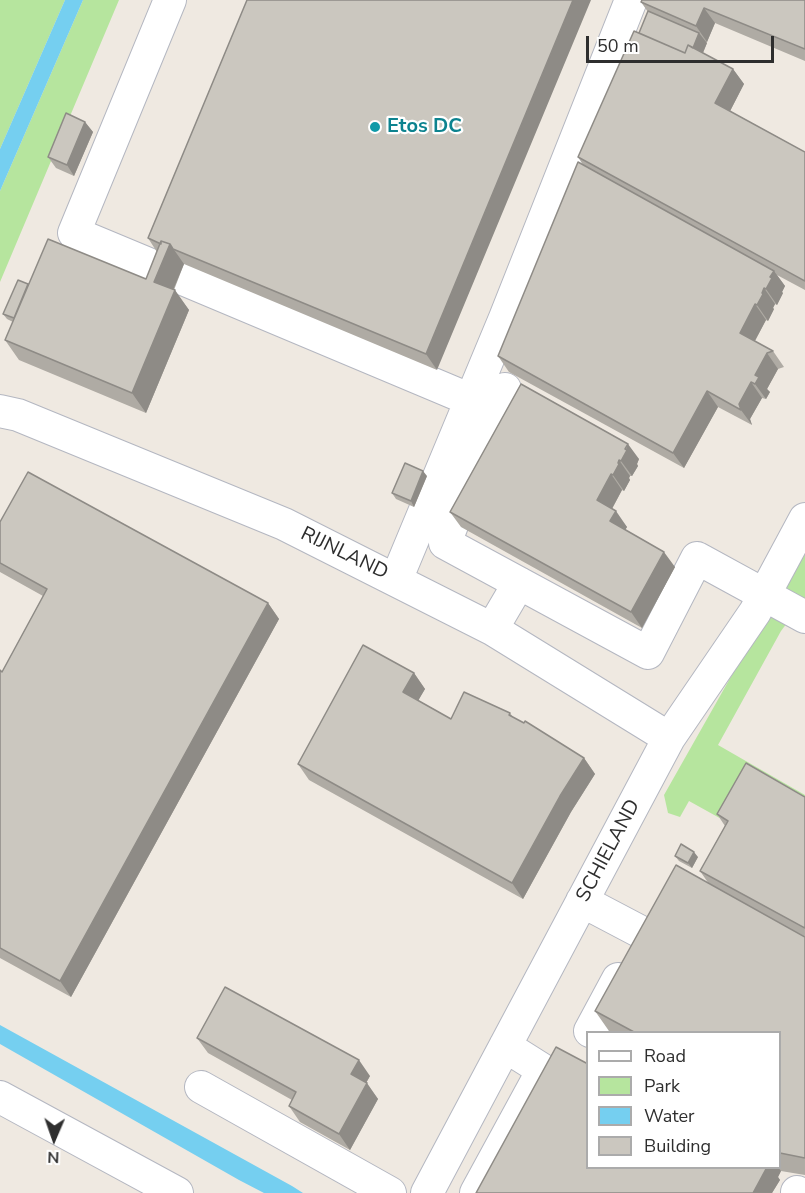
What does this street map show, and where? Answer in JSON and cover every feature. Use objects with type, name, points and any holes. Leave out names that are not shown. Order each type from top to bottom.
[{"type":"street","points":[[170,0],[74,233],[471,400]]},
{"type":"street","points":[[396,580],[471,400],[631,0]]},
{"type":"street","points":[[505,389],[445,543],[648,652],[697,558],[805,617]]},
{"type":"street","name":"RIJNLAND","points":[[0,411],[18,415],[284,524],[492,629],[669,738]]},
{"type":"street","name":"SCHIELAND","points":[[427,1193],[669,738],[755,612],[805,519]]},
{"type":"street","points":[[492,629],[519,583]]},
{"type":"street","points":[[582,901],[698,962]]},
{"type":"street","points":[[590,1031],[642,933]]},
{"type":"street","points":[[476,1193],[543,1070],[505,1046]]},
{"type":"street","points":[[201,1087],[390,1193]]},
{"type":"street","points":[[0,1097],[177,1193]]},
{"type":"green space","points":[[0,0],[65,0],[0,149]]},
{"type":"green space","points":[[83,0],[119,0],[0,282],[0,191]]},
{"type":"green space","points":[[805,546],[805,604],[781,590]]},
{"type":"green space","points":[[767,613],[787,623],[718,745],[805,795],[805,949],[788,856],[689,801],[680,817],[668,813],[664,795]]},
{"type":"water","points":[[65,0],[83,0],[0,191],[0,149]]},
{"type":"water","points":[[0,1025],[303,1193],[264,1193],[239,1180],[0,1044]]},
{"type":"building","name":"Etos DC","points":[[247,0],[573,0],[426,354],[173,249],[170,244],[161,241],[161,244],[148,238]]},
{"type":"building","points":[[642,0],[805,0],[805,49],[704,8],[696,26],[641,2]]},
{"type":"building","points":[[648,11],[699,33],[693,48],[688,45],[685,53],[639,33]]},
{"type":"building","points":[[634,31],[685,53],[688,45],[733,69],[715,103],[805,152],[805,281],[578,157]]},
{"type":"building","points":[[66,113],[85,122],[67,165],[48,157]]},
{"type":"building","points":[[578,162],[774,271],[740,333],[773,351],[767,353],[755,375],[759,377],[755,384],[751,382],[739,404],[741,410],[707,391],[673,453],[498,356]]},
{"type":"building","points":[[48,239],[146,279],[161,241],[170,244],[154,282],[175,290],[132,393],[5,340]]},
{"type":"building","points":[[18,280],[28,284],[14,318],[3,314]]},
{"type":"building","points":[[521,384],[628,444],[621,461],[619,460],[613,475],[611,474],[597,500],[616,511],[610,521],[664,552],[631,612],[450,512]]},
{"type":"building","points":[[405,463],[423,471],[411,501],[392,493]]},
{"type":"building","points":[[28,472],[268,603],[60,981],[0,948],[0,670],[2,672],[47,589],[0,563],[0,522]]},
{"type":"building","points":[[363,645],[414,673],[403,692],[451,719],[464,692],[510,713],[509,715],[524,723],[525,721],[584,758],[560,796],[512,883],[298,764]]},
{"type":"building","points":[[746,763],[805,797],[805,928],[700,871],[728,821],[717,814]]},
{"type":"building","points":[[681,844],[694,852],[688,863],[675,856]]},
{"type":"building","points":[[676,865],[805,937],[805,1158],[781,1153],[781,1031],[632,1031],[595,1011]]},
{"type":"building","points":[[225,987],[359,1060],[351,1074],[367,1083],[339,1134],[289,1106],[296,1092],[197,1038]]},
{"type":"building","points":[[556,1047],[586,1063],[586,1169],[766,1169],[753,1193],[476,1193]]},
{"type":"place","name":"Etos DC","points":[[375,127]]}]
